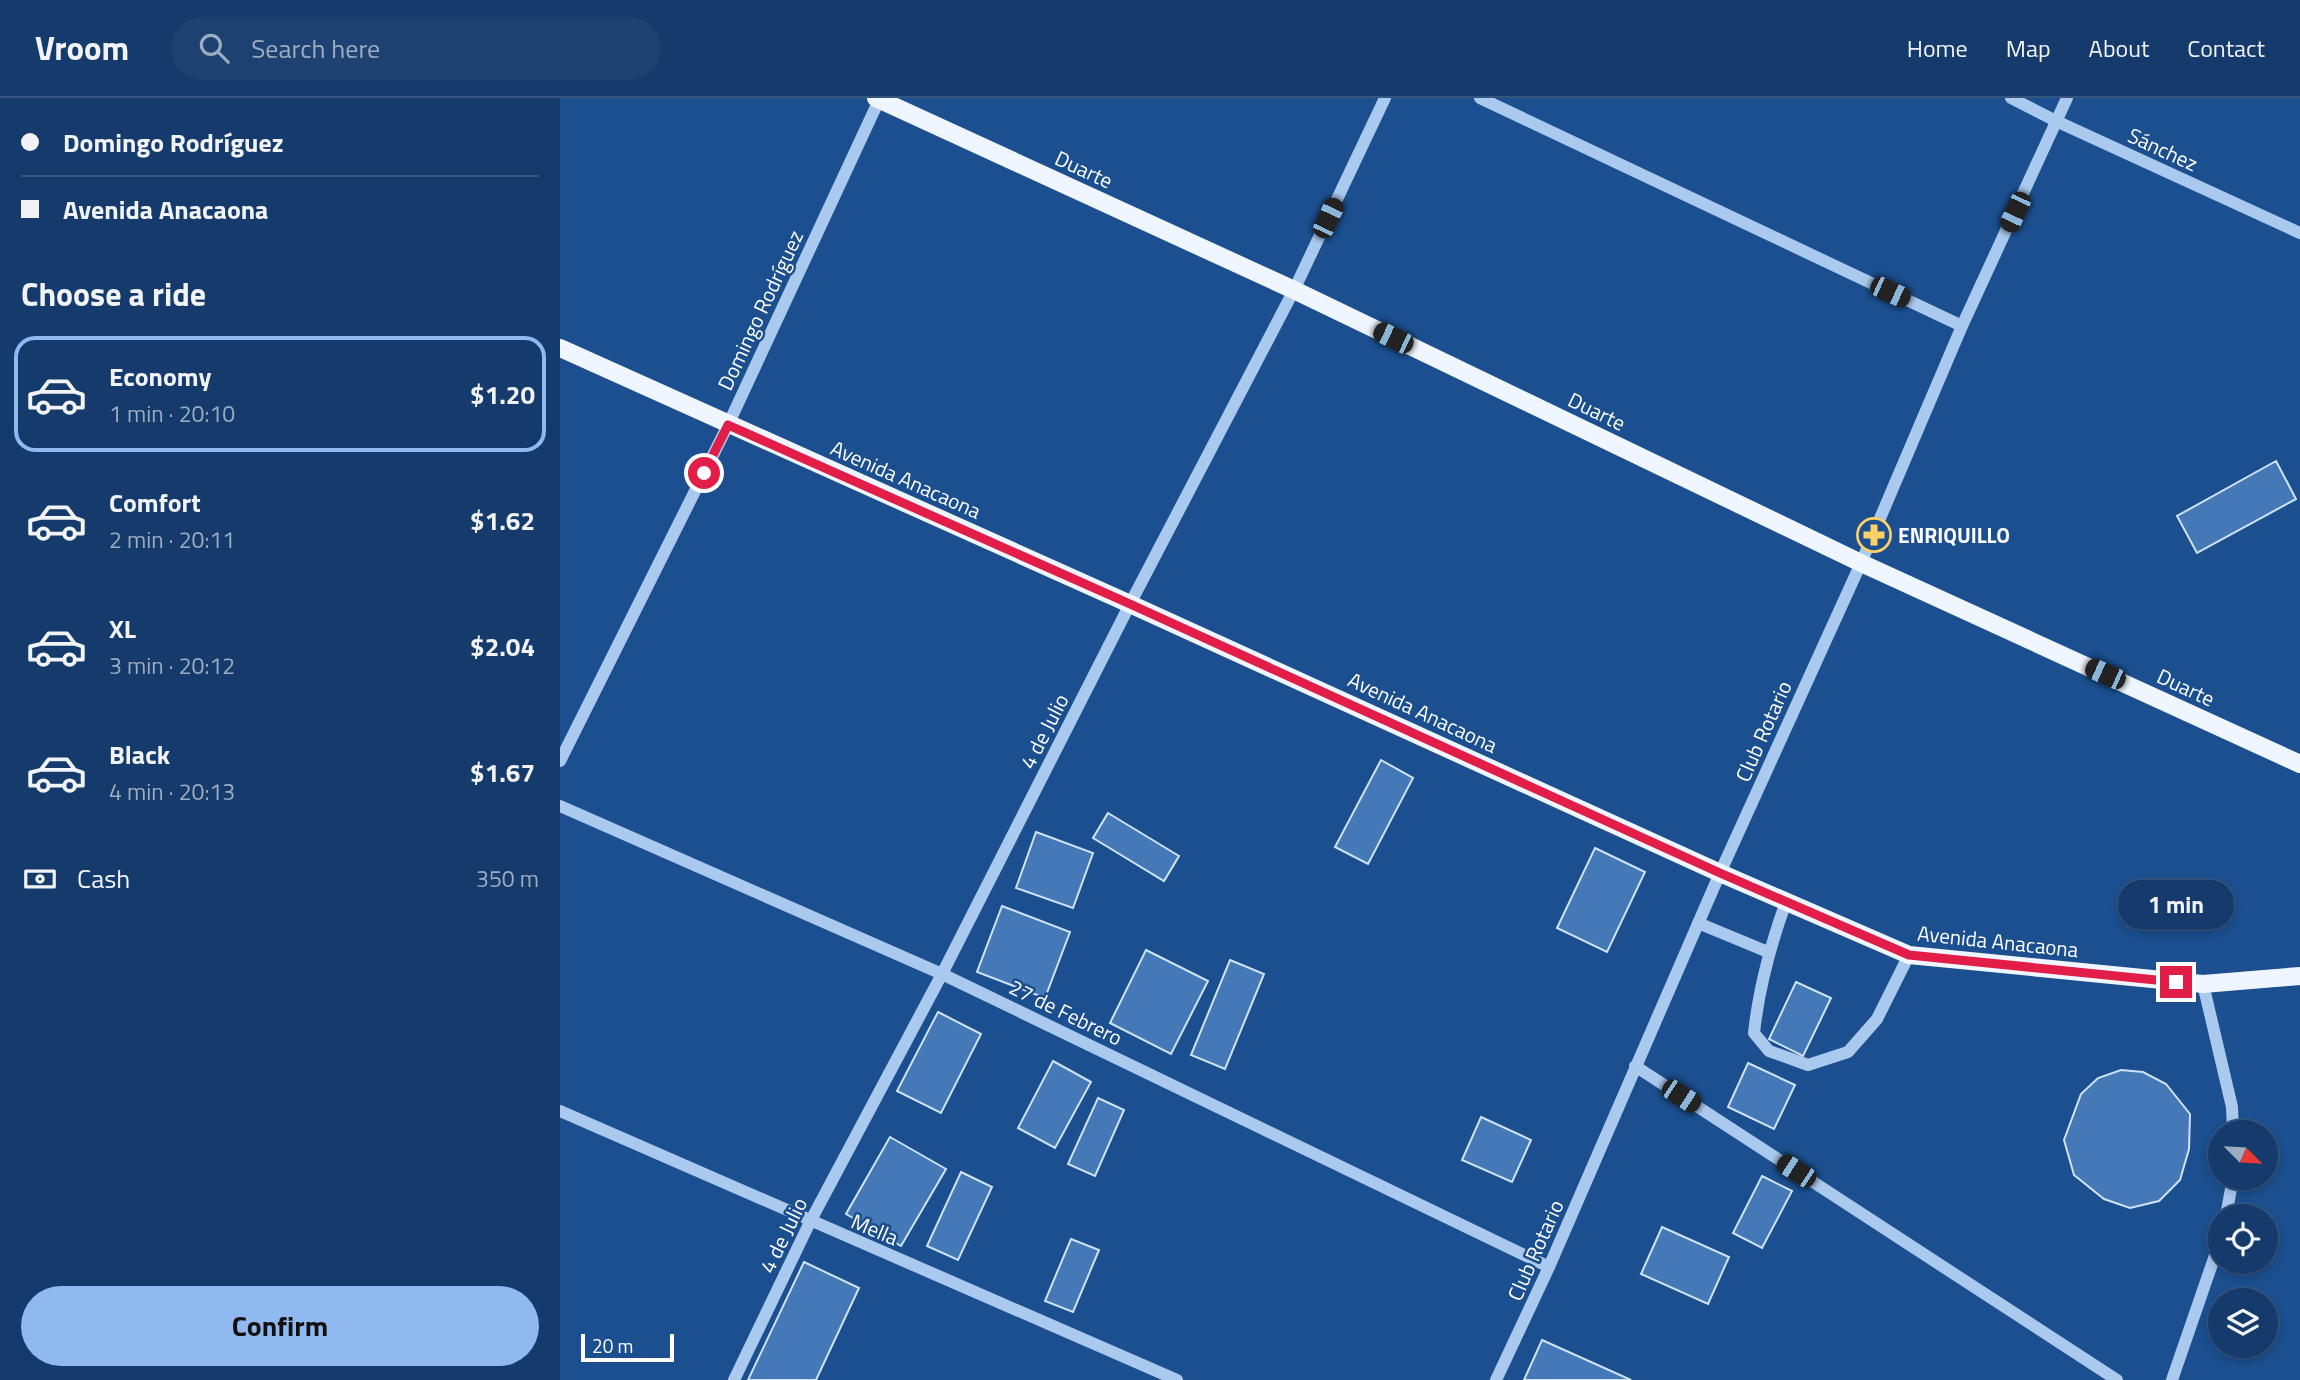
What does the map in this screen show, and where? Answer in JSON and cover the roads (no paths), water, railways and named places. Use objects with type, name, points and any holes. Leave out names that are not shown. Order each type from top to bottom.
[{"type":"main road","name":"Duarte","points":[[878,99],[1294,290],[1861,563],[2300,764]]},
{"type":"main road","name":"Avenida Anacaona","points":[[560,348],[1720,873],[1909,955],[2203,984],[2300,976]]},
{"type":"street","name":"4 de Julio","points":[[734,1380],[810,1222],[943,974],[1130,604],[1294,290],[1385,98]]},
{"type":"street","points":[[1480,98],[1962,326]]},
{"type":"street","name":"Sánchez","points":[[2011,98],[2300,233]]},
{"type":"street","name":"Club Rotario","points":[[1496,1380],[1549,1267],[1720,873],[1861,563],[1962,326],[2067,98]]},
{"type":"street","name":"Domingo Rodríguez","points":[[560,761],[728,425],[878,99]]},
{"type":"street","name":"27 de Febrero","points":[[560,806],[943,974],[1549,1267]]},
{"type":"street","points":[[1786,902],[1768,952],[1754,1033],[1769,1051],[1808,1065],[1848,1052],[1877,1019],[1909,955]]},
{"type":"street","points":[[1698,923],[1768,952]]},
{"type":"street","points":[[2203,984],[2232,1107],[2233,1120]]},
{"type":"street","points":[[1635,1066],[2117,1380]]},
{"type":"street","name":"Mella","points":[[560,1111],[1177,1380]]},
{"type":"street","points":[[2172,1380],[2209,1274]]},
{"type":"place","name":"ENRIQUILLO","points":[[1874,535]]}]
